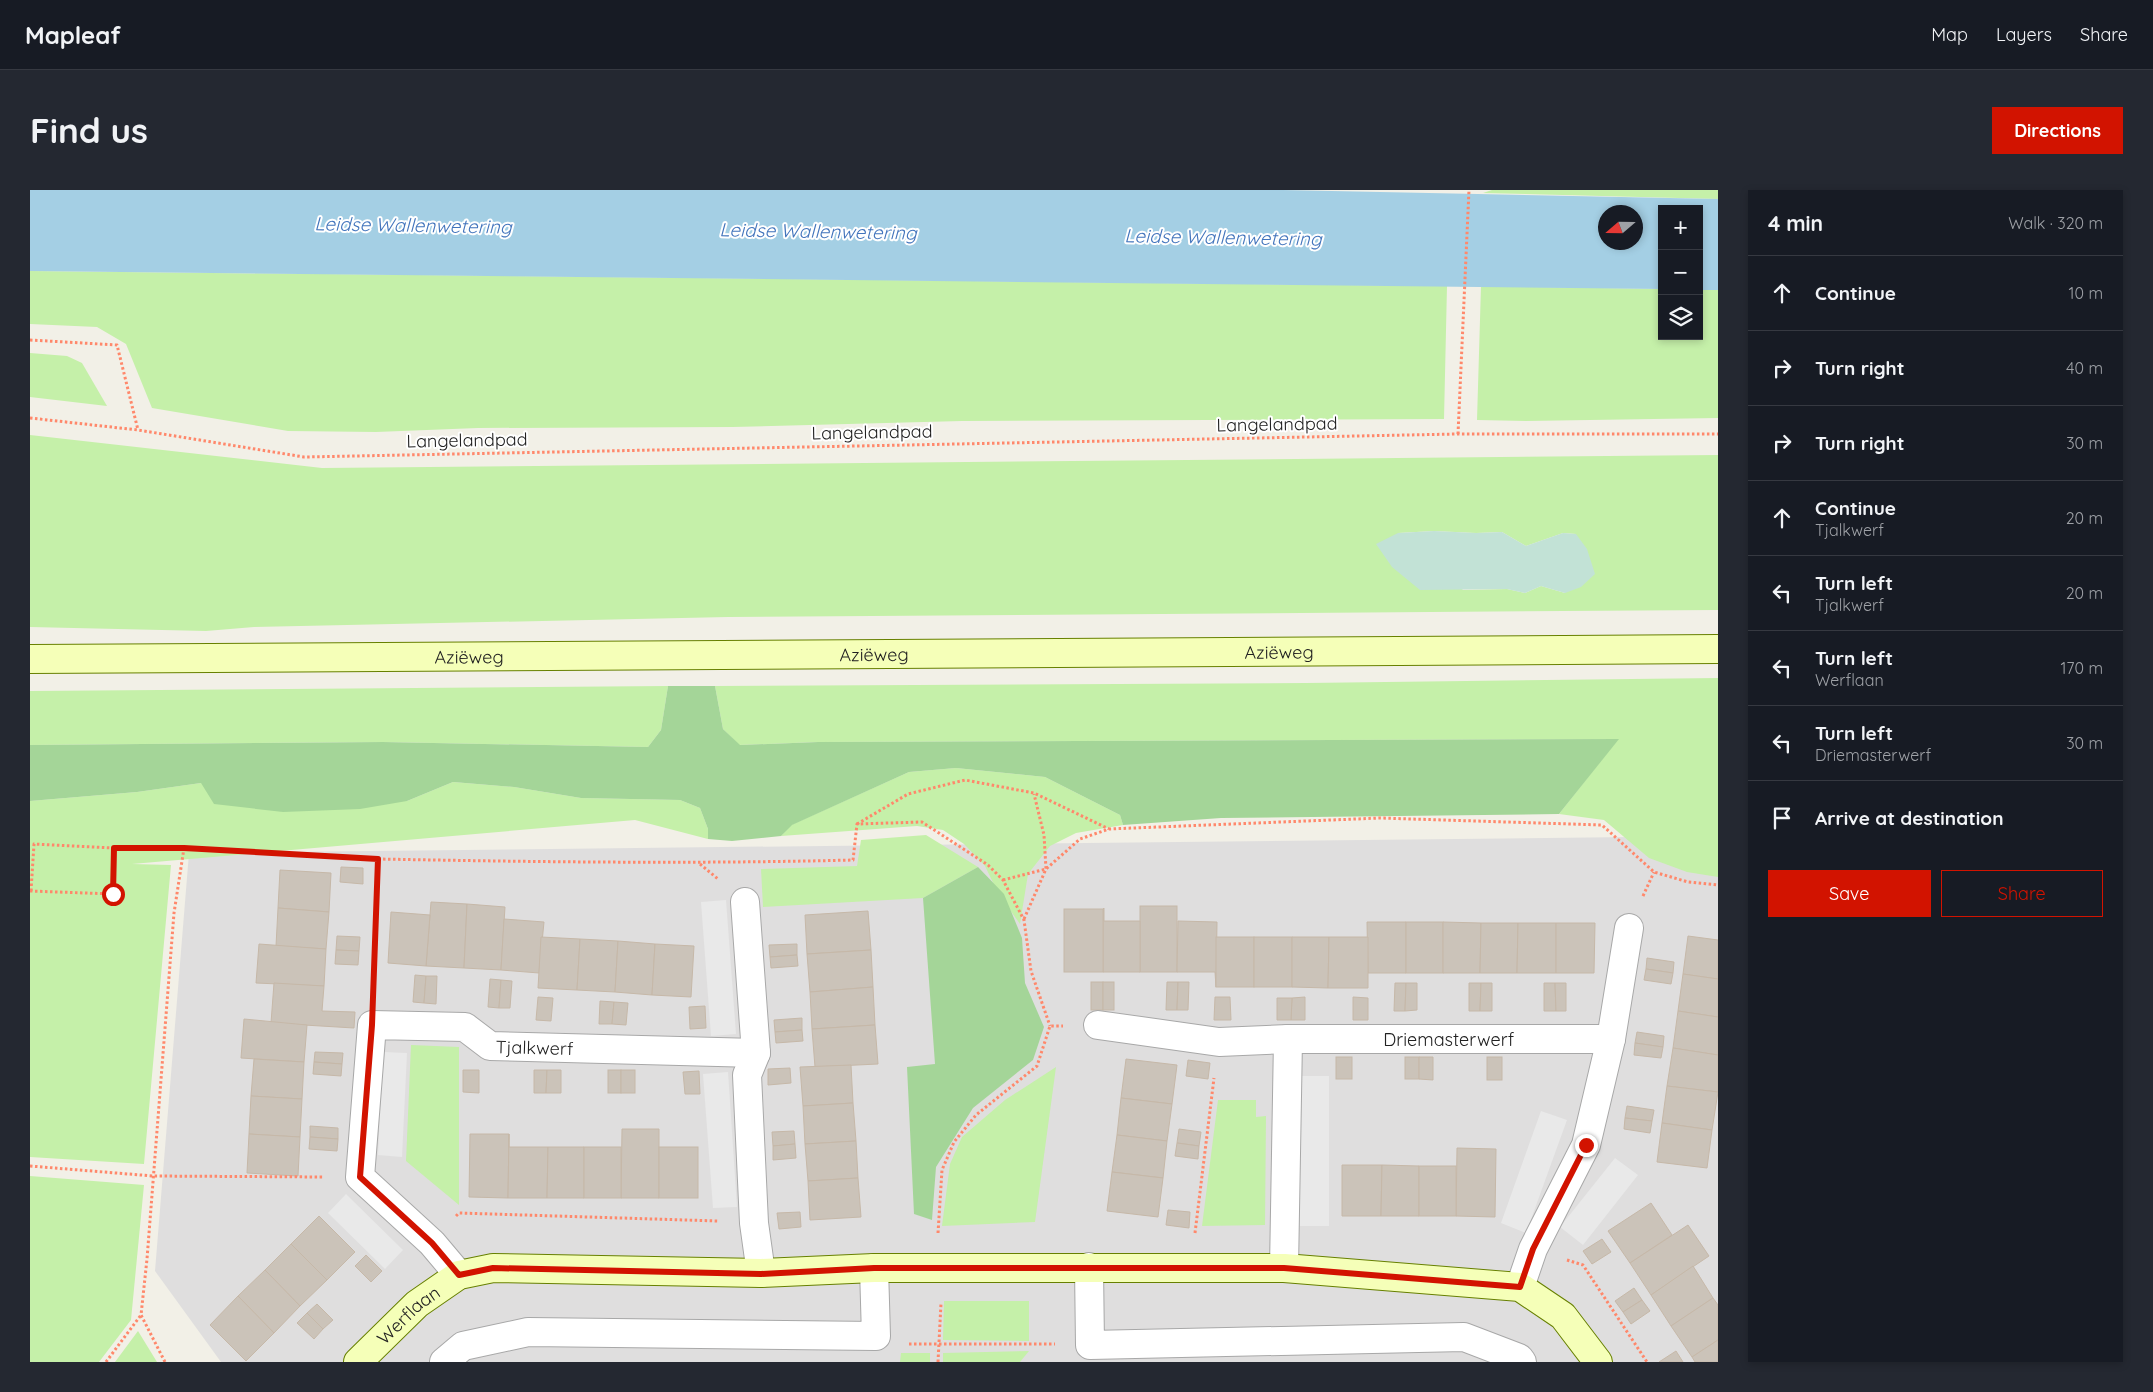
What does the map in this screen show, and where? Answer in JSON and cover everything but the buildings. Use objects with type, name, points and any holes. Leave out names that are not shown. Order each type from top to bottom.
[{"type":"main road","name":"Aziëweg","points":[[30,659],[1718,649]]},
{"type":"main road","name":"Werflaan","points":[[358,1362],[417,1304],[459,1275],[493,1268],[761,1274],[874,1268],[1284,1268],[1520,1287],[1563,1316],[1598,1362]]},
{"type":"street","points":[[745,902],[756,1053],[747,1075],[754,1223],[761,1274]]},
{"type":"street","points":[[1520,1287],[1533,1249],[1586,1145],[1611,1039],[1629,928]]},
{"type":"street","name":"Tjalkwerf","points":[[372,1025],[466,1027],[490,1046],[756,1053]]},
{"type":"street","points":[[372,1025],[360,1177],[432,1243],[459,1275]]},
{"type":"street","name":"Driemasterwerf","points":[[1099,1025],[1218,1042],[1288,1039],[1611,1039]]},
{"type":"street","points":[[1284,1268],[1288,1039]]},
{"type":"street","points":[[444,1362],[463,1346],[528,1332],[876,1336],[874,1268]]},
{"type":"street","points":[[1089,1268],[1090,1345],[1464,1337],[1519,1358],[1522,1362]]},
{"type":"path","points":[[1458,434],[1469,190]]},
{"type":"path","points":[[30,340],[117,345],[138,430]]},
{"type":"path","name":"Langelandpad","points":[[30,418],[138,430],[304,457],[1458,434],[1718,434]]},
{"type":"path","points":[[857,824],[908,794],[965,780],[1034,793],[1108,829]]},
{"type":"path","points":[[1034,793],[1044,834],[1046,869]]},
{"type":"path","points":[[1024,920],[1046,869],[1080,839],[1108,829],[1380,818],[1602,825],[1654,872],[1688,882],[1718,885]]},
{"type":"path","points":[[114,848],[113,894],[31,891],[34,844],[114,848],[184,848],[378,859],[372,1025]]},
{"type":"path","points":[[106,1362],[140,1315],[154,1176],[174,913],[184,848]]},
{"type":"path","points":[[1003,880],[1046,869]]},
{"type":"path","points":[[938,1362],[943,1269],[937,1236],[942,1170],[954,1142],[976,1115],[1037,1066],[1050,1026],[1099,1025]]},
{"type":"path","points":[[1195,1234],[1218,1042]]},
{"type":"path","points":[[30,1166],[154,1176],[360,1177]]},
{"type":"path","points":[[432,1243],[459,1213],[754,1223]]},
{"type":"path","points":[[1533,1249],[1583,1265],[1648,1362]]},
{"type":"path","points":[[140,1315],[165,1362]]},
{"type":"path","points":[[876,1336],[892,1344],[1090,1345]]},
{"type":"shaded area","points":[[1718,836],[1718,1362],[221,1362],[155,1271],[189,853]]},
{"type":"shaded area","points":[[726,900],[736,1034],[711,1036],[701,902]]},
{"type":"shaded area","points":[[383,1052],[407,1053],[402,1157],[378,1155]]},
{"type":"shaded area","points":[[728,1072],[737,1207],[713,1208],[703,1074]]},
{"type":"shaded area","points":[[1300,1076],[1329,1076],[1329,1226],[1300,1226]]},
{"type":"shaded area","points":[[1541,1111],[1567,1120],[1526,1233],[1501,1223]]},
{"type":"shaded area","points":[[1615,1158],[1638,1175],[1583,1245],[1560,1227]]},
{"type":"shaded area","points":[[346,1194],[403,1250],[385,1269],[328,1213]]},
{"type":"green space","points":[[1492,190],[1718,190],[1718,199],[1483,193]]},
{"type":"green space","points":[[30,271],[1447,286],[1444,419],[962,421],[732,427],[478,428],[376,432],[288,431],[152,408],[126,344],[97,327],[30,324]]},
{"type":"green space","points":[[1481,286],[1658,289],[1658,340],[1703,340],[1703,290],[1718,290],[1718,418],[1477,420]]},
{"type":"green space","points":[[30,353],[67,356],[82,363],[107,406],[30,397]]},
{"type":"green space","points":[[30,435],[322,468],[1718,455],[1718,610],[728,617],[254,627],[206,631],[30,627]],"holes":[[[1434,531],[1502,532],[1526,546],[1563,533],[1576,534],[1565,593],[1541,586],[1525,593],[1507,589],[1463,590],[1398,533]]]},
{"type":"green space","points":[[1434,531],[1502,532],[1526,546],[1563,533],[1576,534],[1587,549],[1595,574],[1581,587],[1565,593],[1541,586],[1525,593],[1507,589],[1420,590],[1392,567],[1376,544],[1398,533]]},
{"type":"green space","points":[[1718,678],[1718,877],[1687,872],[1649,858],[1604,820],[1559,814],[1618,739],[818,742],[739,745],[723,729],[715,686],[1306,683]]},
{"type":"green space","points":[[668,686],[661,730],[648,747],[383,742],[30,745],[30,691]]},
{"type":"green space","points":[[668,686],[715,686],[723,729],[740,745],[818,742],[1619,739],[1559,814],[1221,818],[1123,825],[1120,815],[1045,777],[956,768],[909,772],[792,825],[781,836],[732,841],[708,839],[708,829],[700,808],[680,800],[581,798],[514,787],[453,782],[407,801],[360,809],[283,812],[214,804],[201,783],[137,792],[30,801],[30,745],[383,742],[648,747],[661,730]]},
{"type":"green space","points":[[956,768],[1045,777],[1120,815],[1123,825],[1076,833],[1050,846],[1028,874],[1020,924],[998,893],[985,866],[964,844],[943,830],[917,826],[781,836],[791,825],[909,772]]},
{"type":"green space","points":[[453,782],[514,787],[581,798],[680,800],[700,808],[708,829],[708,839],[635,820],[132,864],[171,865],[144,1164],[30,1157],[30,801],[137,792],[201,783],[407,801]]},
{"type":"green space","points":[[926,835],[978,867],[923,898],[763,907],[761,869],[857,866],[861,840]]},
{"type":"green space","points":[[978,867],[1004,894],[1022,938],[1025,983],[1044,1027],[1033,1060],[973,1108],[936,1167],[932,1220],[914,1214],[907,1067],[935,1064],[923,898]]},
{"type":"green space","points":[[411,1045],[459,1047],[459,1205],[406,1161]]},
{"type":"green space","points":[[1056,1067],[1035,1222],[942,1226],[950,1164],[962,1137],[1005,1100]]},
{"type":"green space","points":[[1218,1100],[1256,1100],[1256,1117],[1266,1116],[1265,1225],[1202,1226]]},
{"type":"green space","points":[[30,1176],[144,1185],[131,1320],[99,1362],[30,1362]]},
{"type":"green space","points":[[944,1301],[1029,1301],[1029,1341],[943,1340]]},
{"type":"green space","points":[[138,1331],[157,1362],[115,1362]]},
{"type":"green space","points":[[1029,1351],[1020,1362],[943,1362],[943,1353]]},
{"type":"green space","points":[[901,1353],[930,1353],[930,1362],[900,1362]]},
{"type":"water","name":"Leidse Wallenwetering","points":[[30,190],[1283,190],[1718,199],[1718,290],[1703,290],[1703,205],[1658,205],[1658,289],[30,271]]},
{"type":"route","points":[[113,894],[114,848],[184,848],[378,859],[372,1025],[360,1177],[432,1243],[459,1275],[493,1268],[761,1274],[874,1268],[1284,1268],[1520,1287],[1533,1249],[1586,1145]]}]
